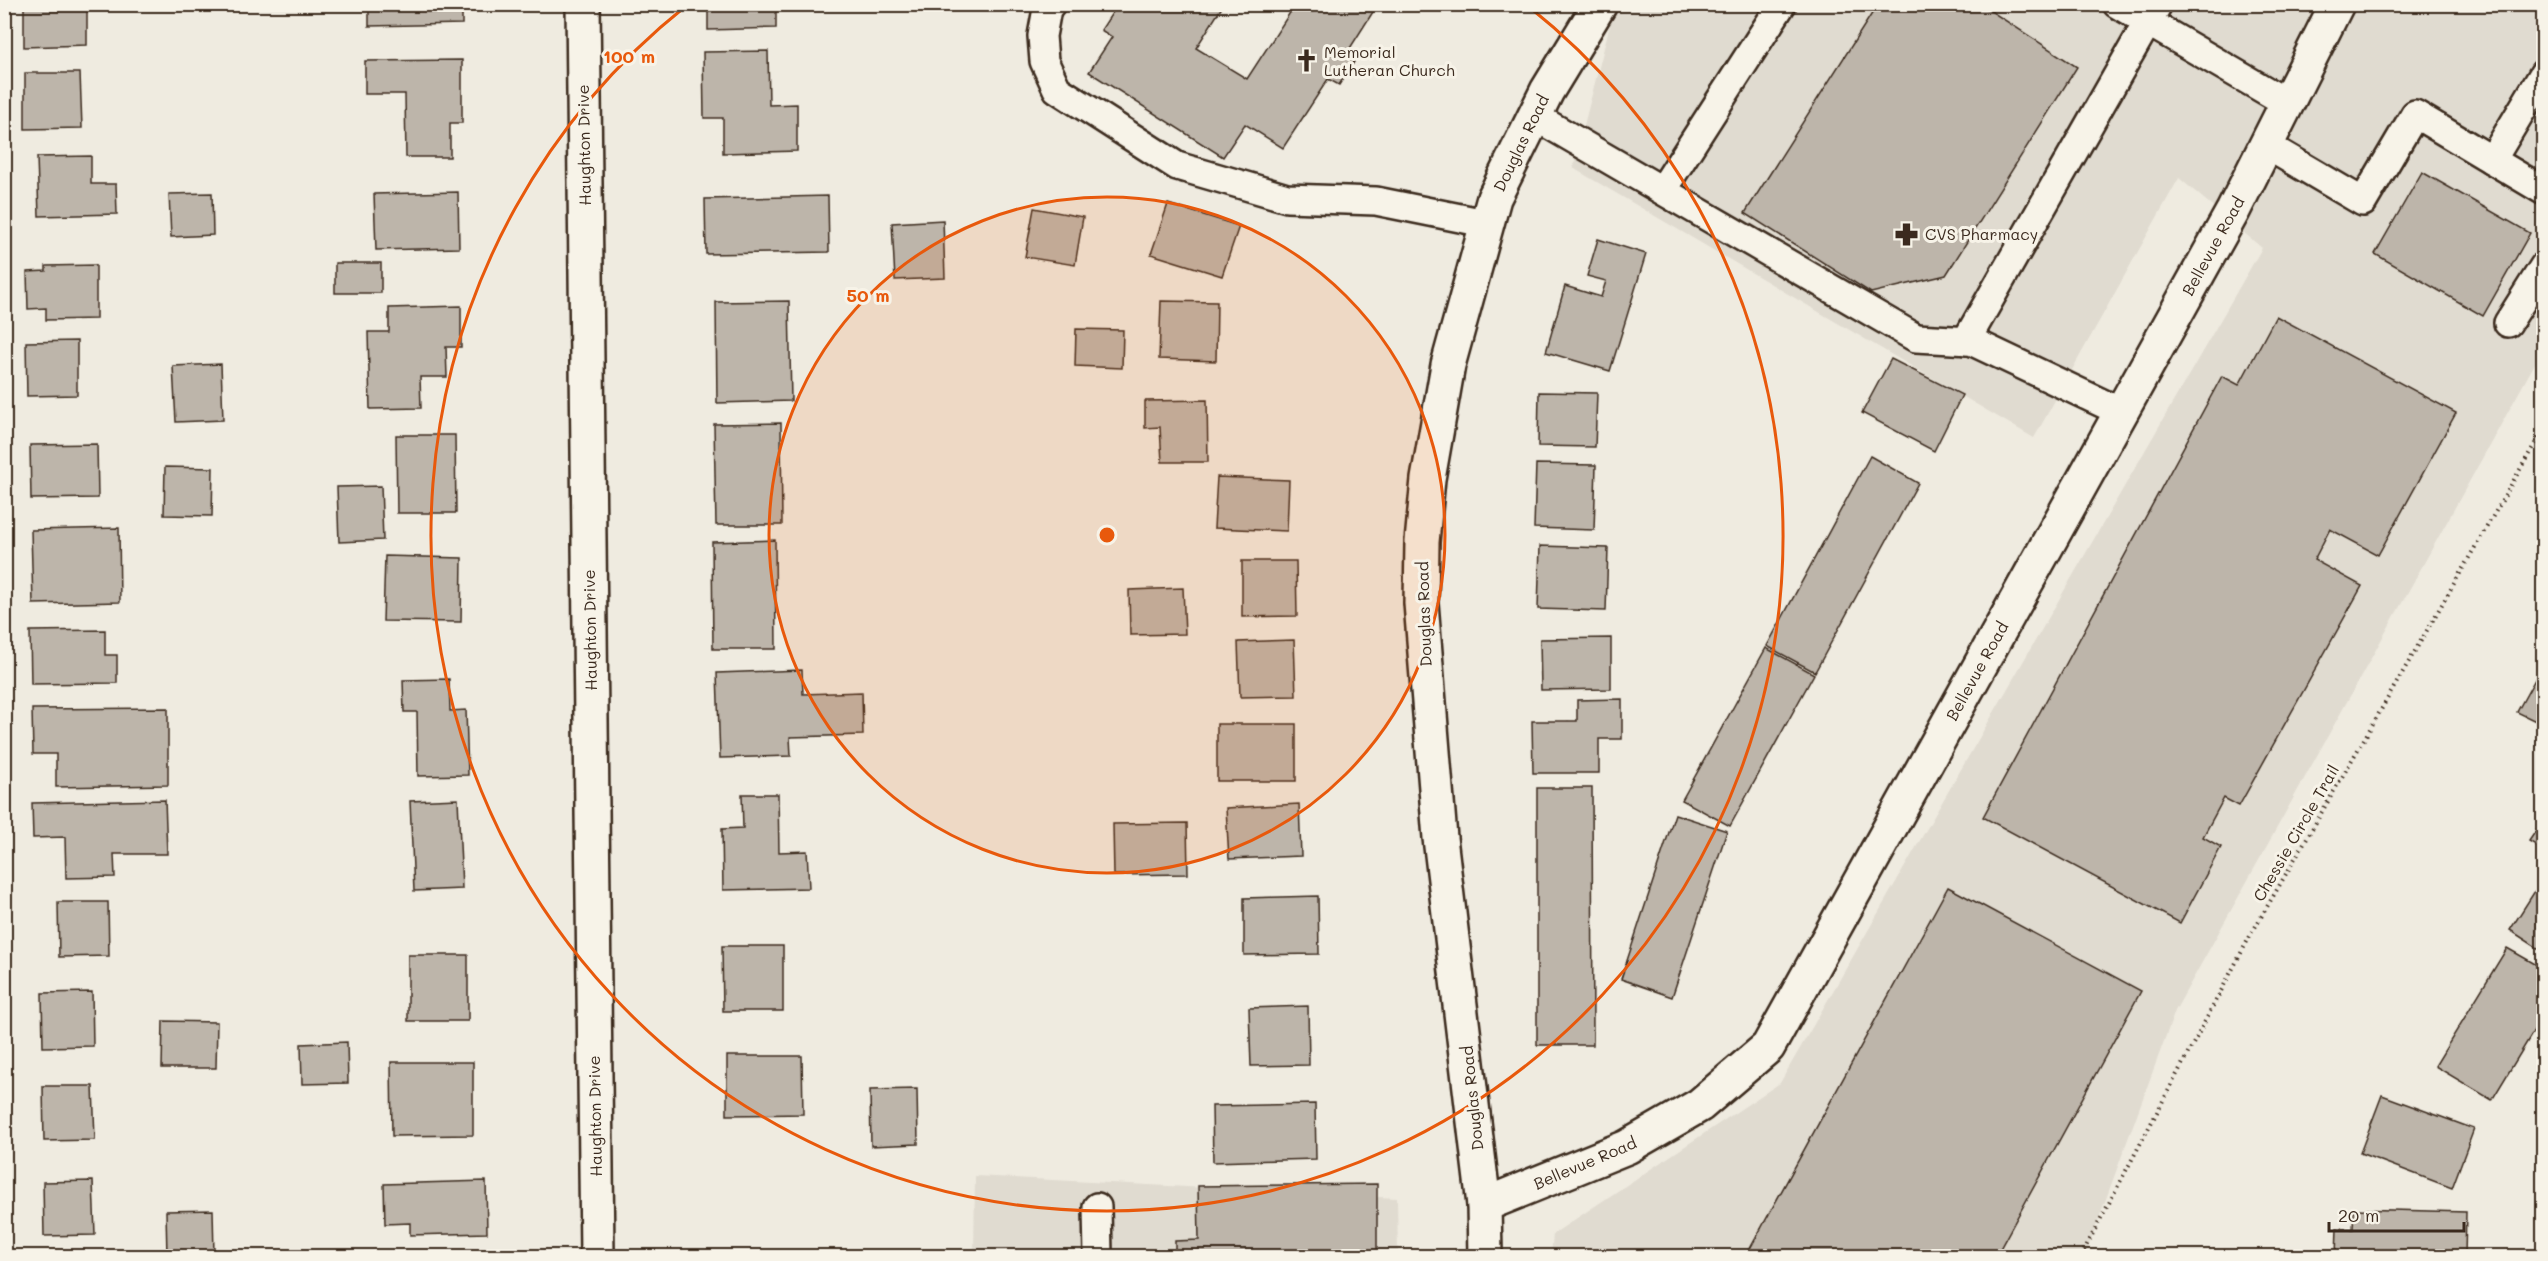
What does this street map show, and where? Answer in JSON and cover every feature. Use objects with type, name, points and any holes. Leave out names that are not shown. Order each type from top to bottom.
[{"type":"street","name":"Haughton Drive","points":[[583,4],[597,1257]]},
{"type":"street","name":"Douglas Road","points":[[1485,1257],[1484,1205],[1440,838],[1420,603],[1422,542],[1428,479],[1448,365],[1485,224],[1513,157],[1547,91],[1600,4]]},
{"type":"street","name":"Bellevue Road","points":[[1484,1205],[1627,1147],[1700,1105],[1768,1047],[2233,211],[2337,4]]},
{"type":"lane","points":[[1051,4],[1047,9],[1042,36],[1044,61],[1057,89],[1177,166],[1287,198],[1376,201],[1485,224]]},
{"type":"lane","points":[[1663,189],[1782,4]]},
{"type":"lane","points":[[2117,4],[2153,14],[2287,103]]},
{"type":"lane","points":[[1966,341],[2153,14]]},
{"type":"lane","points":[[2492,160],[2544,73]]},
{"type":"lane","points":[[2266,145],[2363,202],[2415,114],[2544,191]]},
{"type":"lane","points":[[1534,116],[1916,338],[1971,341],[2121,412]]},
{"type":"lane","points":[[2508,323],[2544,266]]},
{"type":"lane","points":[[1097,1207],[1098,1257]]},
{"type":"path","name":"Chessie Circle Trail","points":[[2081,1257],[2249,939],[2544,428]]},
{"type":"shaded area","points":[[1615,5],[2543,5],[2543,349],[2175,1011],[2085,1256],[1551,1256],[1553,1234],[1780,1083],[2262,248],[2179,178],[2034,438],[1573,168]]},
{"type":"shaded area","points":[[975,1176],[1397,1198],[1398,1256],[974,1256]]},
{"type":"building","points":[[24,4],[87,4],[87,45],[24,47]]},
{"type":"building","points":[[369,4],[462,4],[462,24],[369,26]]},
{"type":"building","points":[[708,4],[776,4],[776,28],[708,30]]},
{"type":"building","points":[[1118,4],[1224,4],[1196,48],[1247,79],[1293,8],[1287,4],[1378,4],[1345,56],[1354,62],[1339,85],[1328,79],[1283,148],[1245,124],[1223,157],[1089,72],[1112,37],[1101,30]]},
{"type":"building","name":"CVS Pharmacy","points":[[1878,4],[1980,4],[2077,67],[1946,275],[1871,293],[1745,213]]},
{"type":"building","points":[[768,51],[769,105],[797,104],[797,151],[723,153],[723,118],[704,118],[703,52]]},
{"type":"building","points":[[462,60],[462,123],[450,123],[450,157],[406,157],[405,94],[365,94],[365,61]]},
{"type":"building","points":[[25,73],[80,73],[82,128],[25,129]]},
{"type":"building","points":[[91,156],[91,184],[116,184],[117,214],[39,216],[37,157]]},
{"type":"building","points":[[2422,172],[2530,233],[2483,316],[2375,254]]},
{"type":"building","points":[[458,192],[459,248],[376,250],[374,194]]},
{"type":"building","points":[[212,193],[213,235],[171,237],[169,194]]},
{"type":"building","points":[[828,196],[829,252],[706,254],[705,199]]},
{"type":"building","points":[[1168,204],[1239,226],[1222,276],[1151,254]]},
{"type":"building","points":[[1034,208],[1083,217],[1075,265],[1025,257]]},
{"type":"building","points":[[943,220],[945,278],[895,280],[892,223]]},
{"type":"building","points":[[1598,239],[1646,254],[1610,371],[1546,352],[1565,286],[1601,297],[1606,281],[1587,276]]},
{"type":"building","points":[[335,263],[381,263],[381,293],[335,293]]},
{"type":"building","points":[[96,265],[96,319],[46,320],[46,308],[28,309],[27,272],[46,271],[46,266]]},
{"type":"building","points":[[789,301],[791,401],[717,403],[716,302]]},
{"type":"building","points":[[1161,301],[1217,302],[1216,361],[1159,359]]},
{"type":"building","points":[[461,306],[461,347],[446,347],[447,377],[420,377],[421,408],[370,409],[368,332],[389,332],[389,308]]},
{"type":"building","points":[[2276,316],[2456,413],[2378,555],[2330,529],[2314,560],[2362,586],[2239,806],[2224,798],[2203,837],[2221,847],[2180,923],[1983,817],[2222,376],[2239,385]]},
{"type":"building","points":[[1076,329],[1123,330],[1122,368],[1075,366]]},
{"type":"building","points":[[77,341],[77,395],[27,396],[26,342]]},
{"type":"building","points":[[1891,359],[1962,395],[1934,451],[1862,413]]},
{"type":"building","points":[[221,364],[223,420],[176,422],[173,366]]},
{"type":"building","points":[[1539,392],[1597,393],[1595,447],[1538,446]]},
{"type":"building","points":[[1207,400],[1208,462],[1162,462],[1160,427],[1145,428],[1145,401]]},
{"type":"building","points":[[781,423],[782,525],[716,525],[714,424]]},
{"type":"building","points":[[396,435],[455,435],[456,513],[397,513]]},
{"type":"building","points":[[97,444],[98,498],[31,499],[30,445]]},
{"type":"building","points":[[1870,456],[1918,483],[1815,672],[1767,646]]},
{"type":"building","points":[[1536,464],[1596,465],[1594,530],[1534,528]]},
{"type":"building","points":[[165,467],[213,468],[212,516],[164,515]]},
{"type":"building","points":[[1217,477],[1289,480],[1287,531],[1214,528]]},
{"type":"building","points":[[381,486],[383,540],[339,542],[337,487]]},
{"type":"building","points":[[119,528],[120,602],[33,604],[31,530]]},
{"type":"building","points":[[775,540],[776,649],[713,649],[712,542]]},
{"type":"building","points":[[1540,546],[1608,548],[1606,611],[1538,609]]},
{"type":"building","points":[[385,556],[462,558],[461,622],[383,621]]},
{"type":"building","points":[[1242,561],[1296,561],[1297,616],[1242,617]]},
{"type":"building","points":[[1183,588],[1185,634],[1130,635],[1129,590]]},
{"type":"building","points":[[105,630],[105,655],[117,655],[117,683],[31,684],[30,631]]},
{"type":"building","points":[[1611,638],[1611,689],[1541,690],[1540,639]]},
{"type":"building","points":[[1294,640],[1296,696],[1240,697],[1238,642]]},
{"type":"building","points":[[1766,648],[1814,674],[1730,826],[1682,800]]},
{"type":"building","points":[[802,670],[803,694],[862,692],[863,735],[790,737],[791,756],[720,758],[717,673]]},
{"type":"building","points":[[2540,670],[2544,671],[2544,725],[2517,712]]},
{"type":"building","points":[[449,679],[450,711],[466,710],[468,775],[418,776],[417,712],[404,712],[403,680]]},
{"type":"building","points":[[1622,699],[1622,739],[1599,739],[1599,773],[1533,773],[1532,721],[1577,721],[1577,700]]},
{"type":"building","points":[[168,708],[168,785],[56,787],[56,754],[33,754],[32,709]]},
{"type":"building","points":[[1217,724],[1296,724],[1296,781],[1217,781]]},
{"type":"building","points":[[1537,788],[1592,788],[1593,1045],[1537,1045]]},
{"type":"building","points":[[742,794],[778,794],[779,852],[807,851],[809,888],[723,890],[722,829],[743,828]]},
{"type":"building","points":[[458,799],[462,889],[414,891],[410,801]]},
{"type":"building","points":[[165,800],[167,854],[114,854],[115,877],[66,878],[65,837],[33,838],[32,803]]},
{"type":"building","points":[[1299,804],[1301,856],[1229,859],[1226,808]]},
{"type":"building","points":[[1675,814],[1727,831],[1672,997],[1621,979]]},
{"type":"building","points":[[2544,819],[2544,850],[2529,841]]},
{"type":"building","points":[[1187,823],[1188,874],[1114,875],[1113,824]]},
{"type":"building","points":[[2542,880],[2544,881],[2544,952],[2510,930]]},
{"type":"building","points":[[1948,887],[2141,991],[1996,1256],[1746,1256]]},
{"type":"building","points":[[1318,896],[1319,954],[1244,955],[1244,898]]},
{"type":"building","points":[[58,902],[108,902],[109,956],[59,957]]},
{"type":"building","points":[[722,946],[783,946],[783,1011],[723,1011]]},
{"type":"building","points":[[2507,948],[2544,969],[2544,1014],[2492,1100],[2435,1066]]},
{"type":"building","points":[[408,955],[468,955],[468,1021],[408,1021]]},
{"type":"building","points":[[92,992],[93,1046],[43,1047],[42,993]]},
{"type":"building","points":[[1308,1006],[1309,1065],[1251,1066],[1249,1008]]},
{"type":"building","points":[[163,1021],[217,1022],[216,1068],[162,1068]]},
{"type":"building","points":[[347,1042],[348,1083],[302,1084],[301,1044]]},
{"type":"building","points":[[727,1056],[802,1056],[803,1114],[727,1115]]},
{"type":"building","points":[[391,1062],[473,1062],[473,1135],[392,1136]]},
{"type":"building","points":[[43,1086],[93,1086],[95,1140],[44,1141]]},
{"type":"building","points":[[917,1089],[918,1144],[871,1146],[870,1090]]},
{"type":"building","points":[[2382,1095],[2474,1129],[2452,1188],[2360,1153]]},
{"type":"building","points":[[1315,1104],[1316,1159],[1213,1162],[1212,1106]]},
{"type":"building","points":[[93,1181],[95,1235],[44,1236],[43,1182]]},
{"type":"building","points":[[486,1181],[487,1233],[410,1235],[410,1223],[385,1224],[384,1184]]},
{"type":"building","points":[[1377,1184],[1377,1256],[1175,1256],[1175,1241],[1199,1240],[1198,1186]]},
{"type":"building","points":[[2354,1209],[2466,1212],[2465,1256],[2336,1256],[2337,1228],[2353,1229]]},
{"type":"building","points":[[213,1210],[214,1256],[167,1256],[166,1211]]},
{"type":"place","name":"Memorial Lutheran Church","points":[[1306,61]]},
{"type":"place","name":"CVS Pharmacy","points":[[1907,234]]}]
